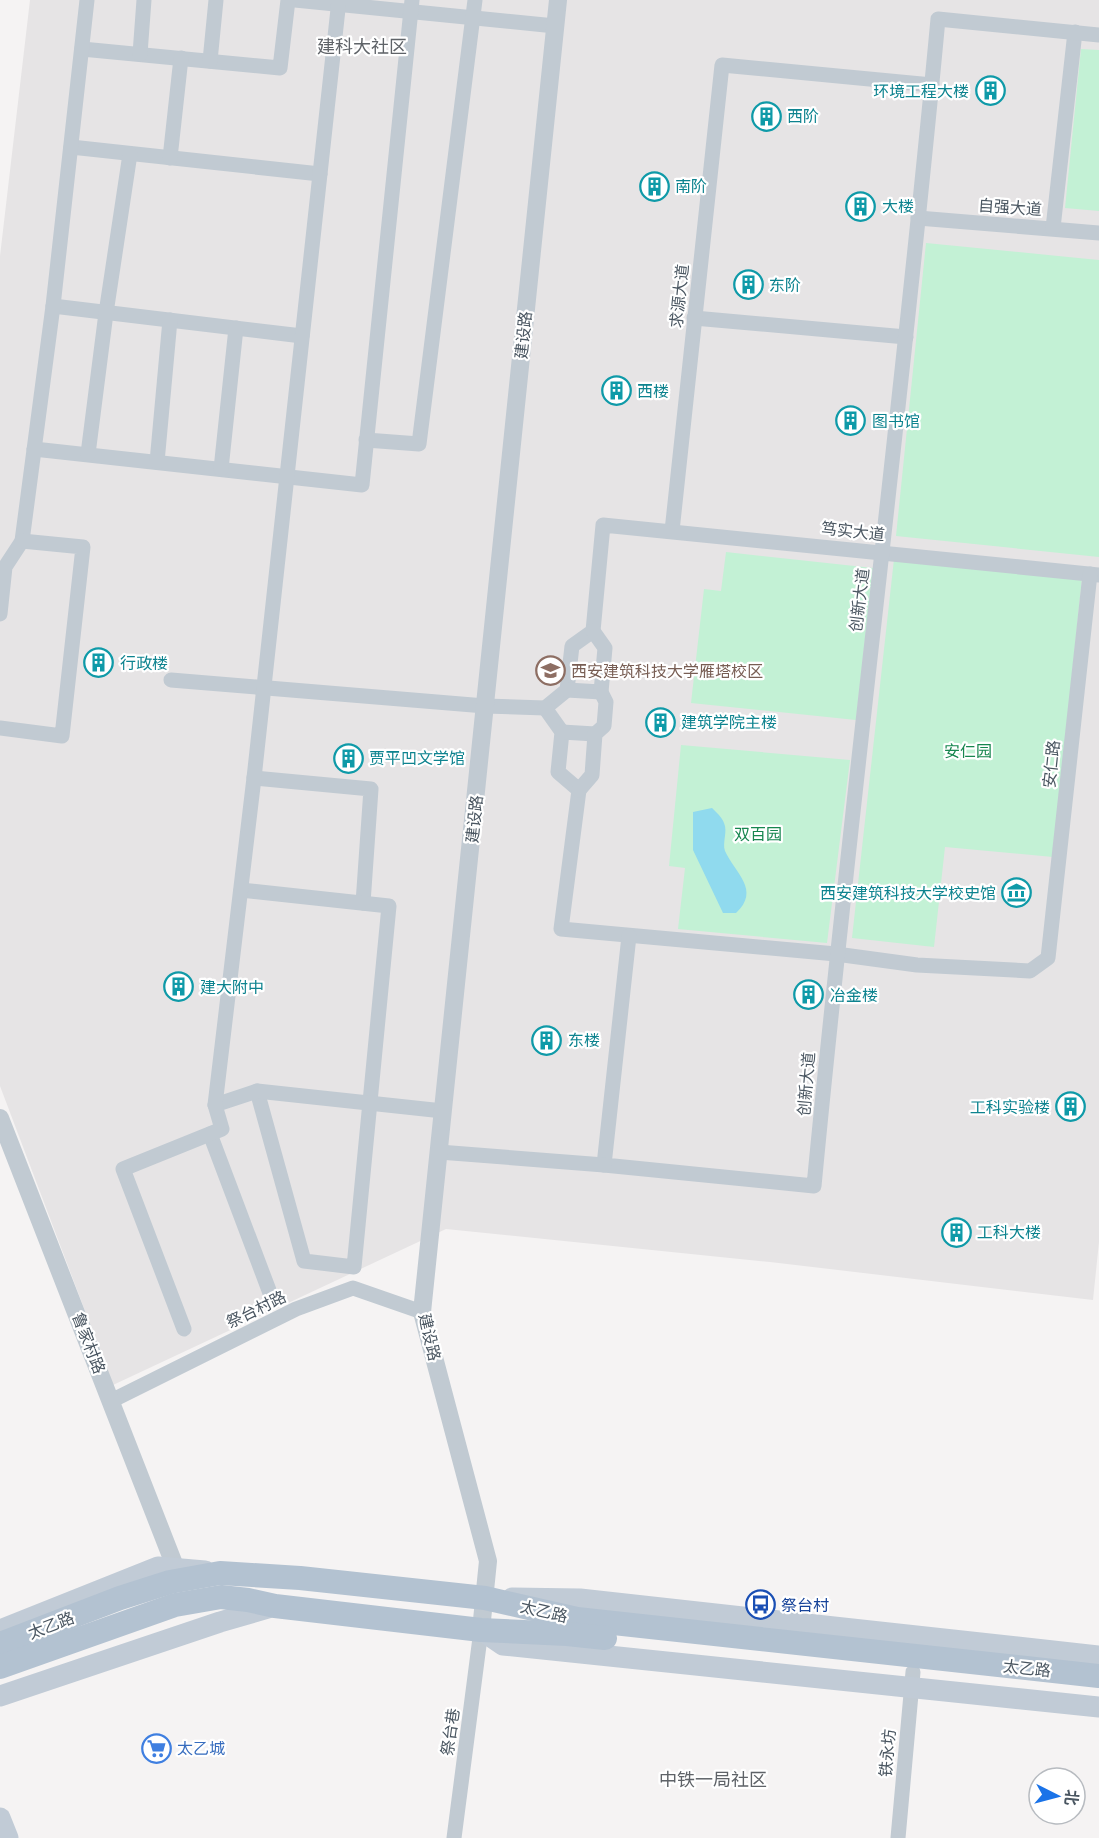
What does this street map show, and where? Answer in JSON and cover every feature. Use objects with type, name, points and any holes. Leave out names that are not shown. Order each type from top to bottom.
[{"type":"main road","points":[[0,1630],[158,1567],[220,1573]]},
{"type":"main road","name":"太乙路","points":[[0,1644],[120,1598],[170,1582],[220,1573],[300,1578],[484,1598],[578,1618],[1099,1676]]},
{"type":"main road","name":"太乙路","points":[[0,1667],[175,1605],[221,1597],[275,1606],[481,1630],[567,1634],[912,1679],[1099,1691]]},
{"type":"main road","points":[[484,1598],[580,1599],[1099,1656]]},
{"type":"main road","points":[[0,1696],[220,1622],[275,1606]]},
{"type":"main road","points":[[912,1679],[1099,1707]]},
{"type":"main road","points":[[0,1818],[8,1838]]},
{"type":"street","points":[[0,614],[5,567],[22,541],[53,306],[87,0]]},
{"type":"street","points":[[140,54],[144,0]]},
{"type":"street","points":[[210,61],[216,0]]},
{"type":"street","points":[[82,49],[280,68],[288,0]]},
{"type":"street","points":[[296,0],[411,6],[472,18],[555,26]]},
{"type":"street","points":[[366,440],[419,444],[475,0]]},
{"type":"street","name":"建设路","points":[[481,1630],[488,1561],[422,1312],[558,0]]},
{"type":"street","points":[[184,1329],[123,1169],[222,1128],[215,1105],[254,778],[338,2]]},
{"type":"street","points":[[34,449],[362,485],[411,6]]},
{"type":"street","name":"创新大道","points":[[604,1165],[814,1186],[836,954],[883,552],[938,19],[1075,32]]},
{"type":"street","points":[[1053,228],[1075,32],[1099,35]]},
{"type":"street","points":[[170,158],[181,58]]},
{"type":"street","name":"求源大道","points":[[672,531],[722,65],[932,84]]},
{"type":"street","points":[[71,147],[320,174]]},
{"type":"street","points":[[88,454],[130,154]]},
{"type":"street","name":"自强大道","points":[[918,218],[1099,233]]},
{"type":"street","points":[[53,306],[302,336]]},
{"type":"street","points":[[694,318],[906,337]]},
{"type":"street","points":[[157,462],[170,321]]},
{"type":"street","points":[[221,469],[236,328]]},
{"type":"street","name":"笃实大道","points":[[593,631],[603,525],[1094,574]]},
{"type":"street","points":[[0,728],[62,736],[84,547],[22,541]]},
{"type":"street","name":"安仁路","points":[[836,954],[917,965],[1030,971],[1048,958],[1094,574]]},
{"type":"street","points":[[567,690],[572,646],[593,631],[605,648],[601,692],[606,702],[604,726],[596,734],[592,775],[579,790],[561,929],[836,954]]},
{"type":"street","points":[[171,680],[485,706],[545,708],[567,690],[601,692]]},
{"type":"street","points":[[545,708],[562,732],[558,772],[579,790]]},
{"type":"street","points":[[562,732],[596,734]]},
{"type":"street","points":[[254,778],[371,789],[363,903]]},
{"type":"street","points":[[241,890],[389,906],[354,1267],[304,1261],[257,1091]]},
{"type":"street","points":[[439,1152],[604,1165],[630,936]]},
{"type":"street","points":[[215,1105],[257,1091],[443,1110]]},
{"type":"street","name":"鲁家村路","points":[[0,1118],[176,1569]]},
{"type":"street","points":[[210,1134],[270,1293]]},
{"type":"street","name":"祭台村路","points":[[111,1401],[296,1309],[353,1288],[422,1312]]},
{"type":"street","name":"祭台巷","points":[[454,1838],[481,1630]]},
{"type":"street","name":"铁永坊","points":[[898,1838],[912,1679]]},
{"type":"shaded area","name":"西安建筑科技大学雁塔校区","points":[[30,0],[1099,0],[1099,1242],[1093,1300],[770,1262],[446,1229],[113,1385],[0,1086],[0,256]]},
{"type":"green space","points":[[1081,49],[1099,50],[1099,211],[1065,208]]},
{"type":"green space","points":[[926,243],[1099,260],[1099,557],[896,536]]},
{"type":"green space","points":[[726,552],[873,568],[856,720],[691,703],[704,589],[721,591]]},
{"type":"green space","name":"安仁园","points":[[894,559],[1082,578],[1053,857],[945,847],[934,947],[852,938]]},
{"type":"green space","name":"双百园","points":[[681,745],[850,760],[827,943],[678,929],[685,868],[669,866]]},
{"type":"water","points":[[712,808],[723,821],[725,851],[746,889],[743,905],[736,913],[723,913],[693,850],[693,812]]},
{"type":"place","name":"环境工程大楼","points":[[990,91]]},
{"type":"place","name":"西阶","points":[[766,116]]},
{"type":"place","name":"南阶","points":[[654,186]]},
{"type":"place","name":"大楼","points":[[861,206]]},
{"type":"place","name":"东阶","points":[[748,285]]},
{"type":"place","name":"西楼","points":[[616,391]]},
{"type":"place","name":"图书馆","points":[[851,421]]},
{"type":"place","name":"行政楼","points":[[99,663]]},
{"type":"place","name":"西安建筑科技大学雁塔校区","points":[[550,671]]},
{"type":"place","name":"建筑学院主楼","points":[[660,722]]},
{"type":"place","name":"贾平凹文学馆","points":[[348,758]]},
{"type":"place","name":"西安建筑科技大学校史馆","points":[[1017,893]]},
{"type":"place","name":"建大附中","points":[[179,987]]},
{"type":"place","name":"冶金楼","points":[[809,995]]},
{"type":"place","name":"东楼","points":[[547,1040]]},
{"type":"place","name":"工科实验楼","points":[[1071,1107]]},
{"type":"place","name":"工科大楼","points":[[956,1232]]},
{"type":"place","name":"祭台村","points":[[760,1605]]},
{"type":"place","name":"太乙城","points":[[156,1748]]},
{"type":"district","name":"建科大社区","points":[[362,46]]},
{"type":"district","name":"中铁一局社区","points":[[713,1779]]}]
